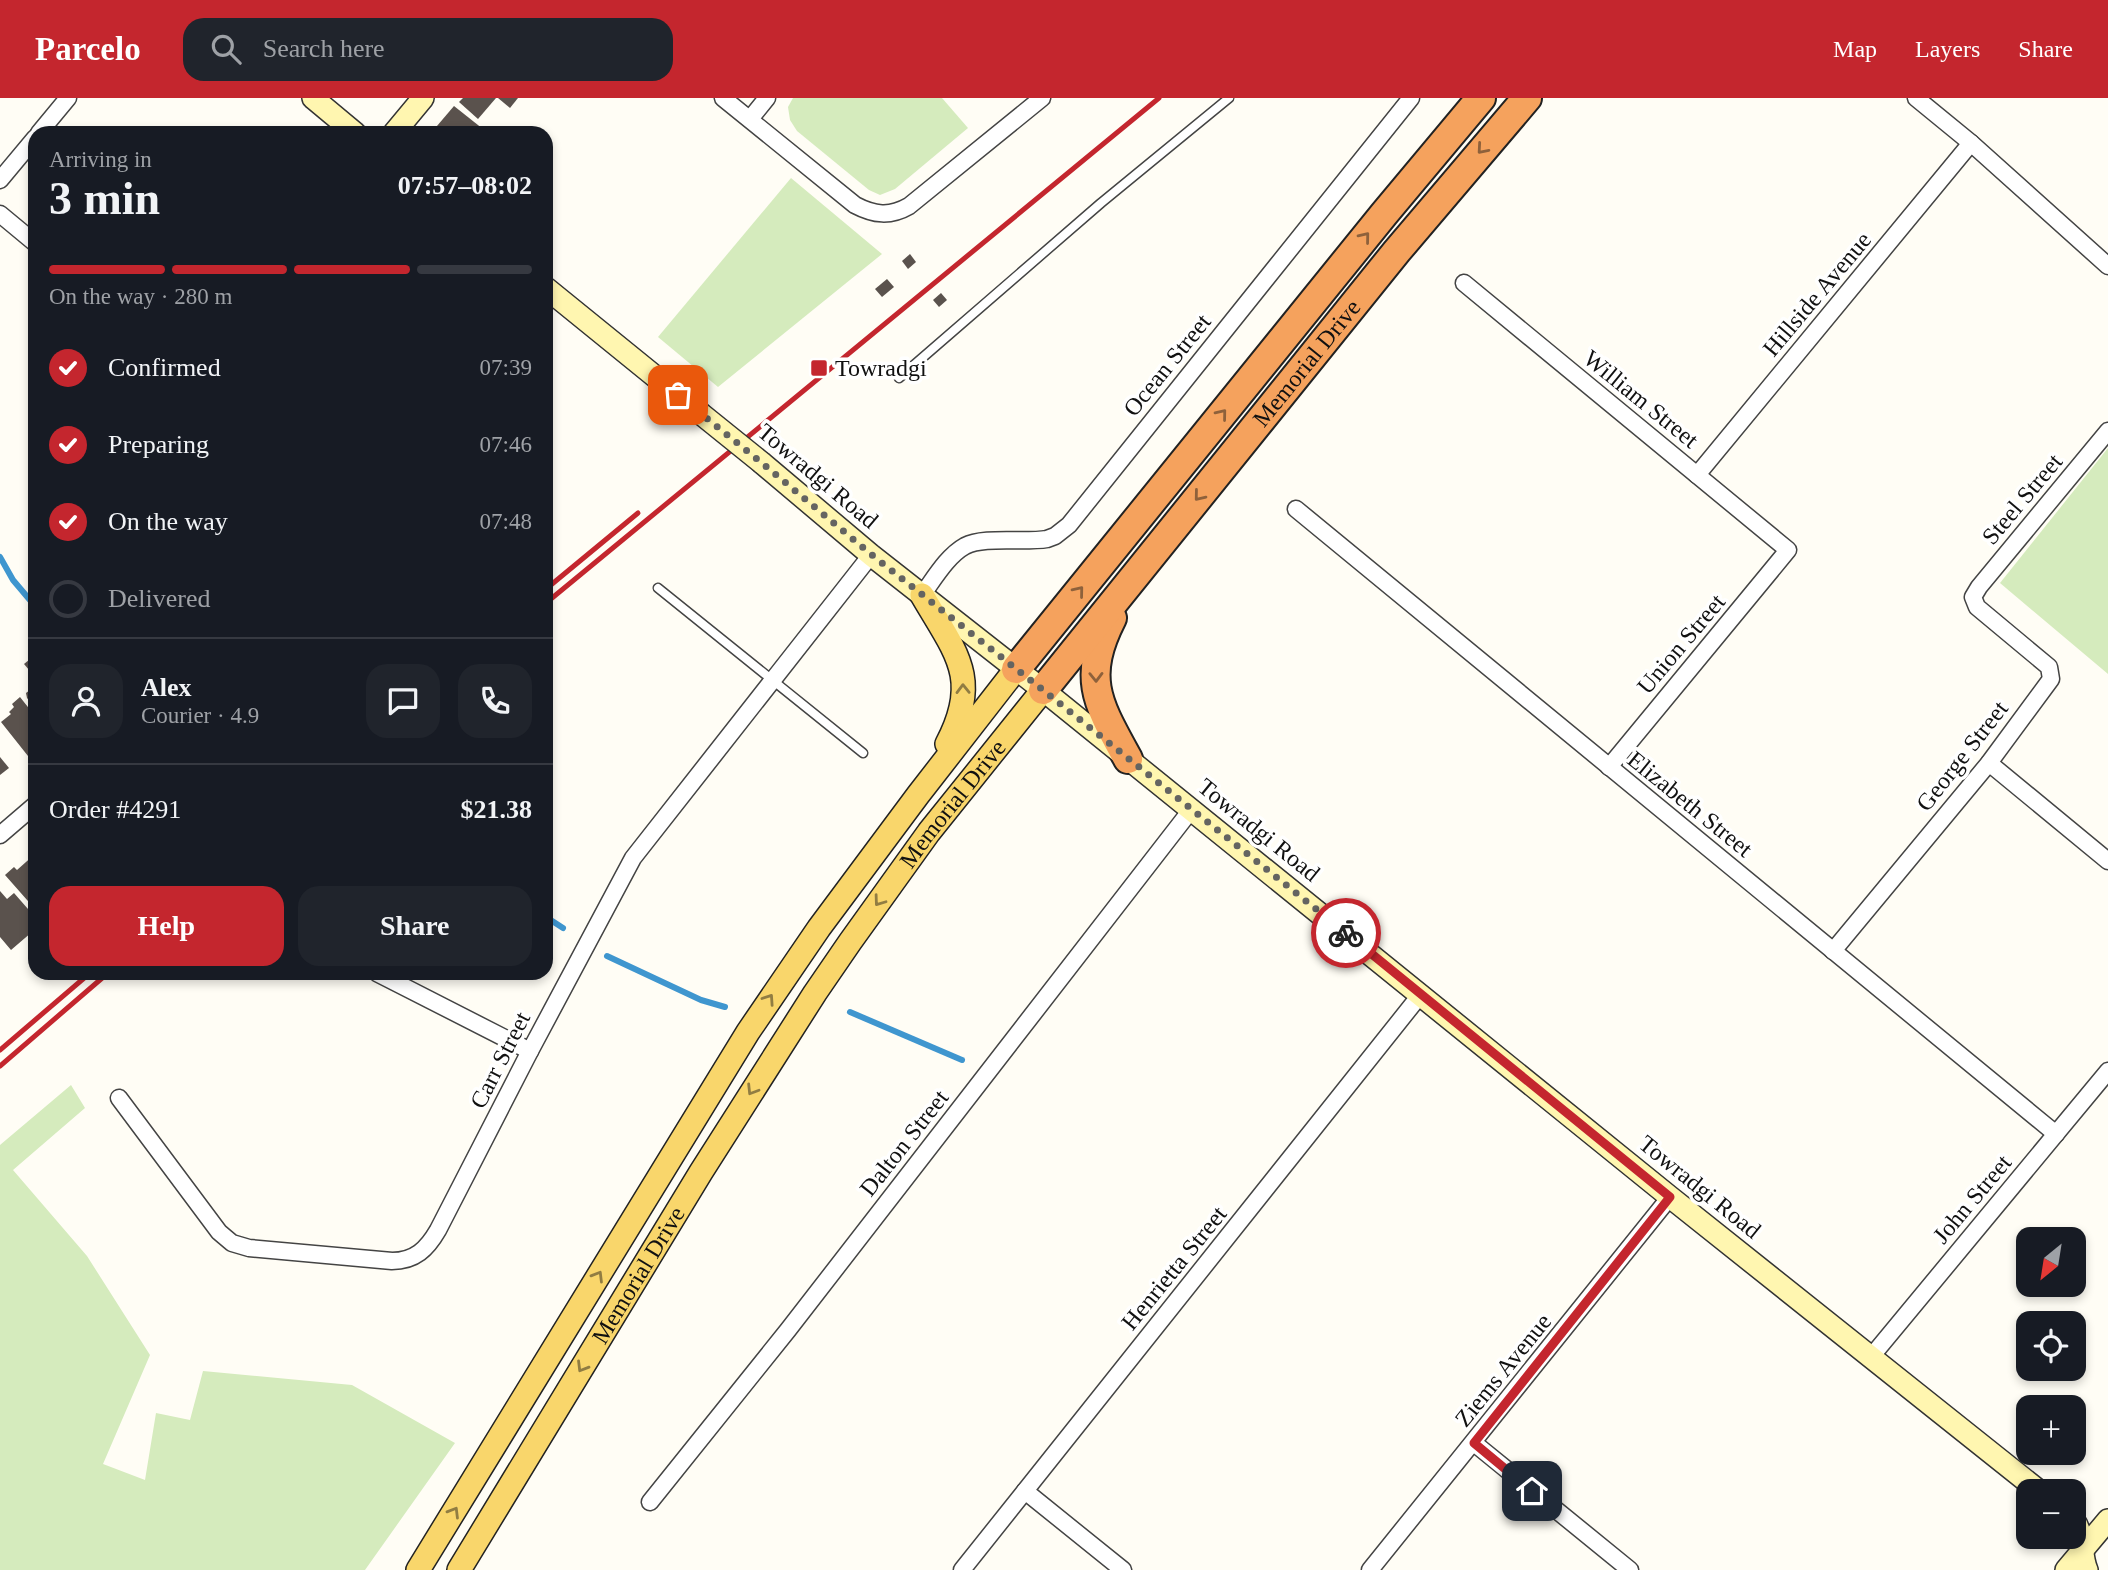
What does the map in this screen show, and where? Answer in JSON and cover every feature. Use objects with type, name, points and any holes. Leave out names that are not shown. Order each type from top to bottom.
[{"type":"highway","name":"Memorial Drive","points":[[1016,669],[1481,98]]},
{"type":"highway","name":"Memorial Drive","points":[[1043,690],[1397,251],[1527,98]]},
{"type":"highway","points":[[1128,759],[1101,708],[1095,667],[1105,631],[1140,570]]},
{"type":"main road","points":[[313,98],[347,126]]},
{"type":"main road","points":[[400,126],[423,98]]},
{"type":"main road","name":"Towradgi Road","points":[[553,294],[872,555],[2024,1479]]},
{"type":"main road","points":[[918,795],[958,722],[964,694],[962,668],[922,595]]},
{"type":"main road","name":"Memorial Drive","points":[[418,1570],[748,1032],[819,928],[1016,669]]},
{"type":"main road","name":"Memorial Drive","points":[[458,1570],[701,1172],[815,993],[929,832],[1043,690]]},
{"type":"main road","points":[[2066,1570],[2085,1561],[2108,1520]]},
{"type":"street","points":[[45,126],[68,98]]},
{"type":"street","points":[[723,98],[855,205],[867,211],[889,214],[909,206],[1042,98]]},
{"type":"street","points":[[750,119],[767,98]]},
{"type":"street","name":"Ocean Street","points":[[922,595],[951,558],[967,545],[1046,539],[1055,536],[1069,525],[1411,98]]},
{"type":"street","points":[[1916,98],[1971,143],[2108,266]]},
{"type":"street","name":"Hillside Avenue","points":[[1697,475],[1971,143]]},
{"type":"street","points":[[0,180],[28,146]]},
{"type":"street","points":[[0,214],[28,237]]},
{"type":"street","name":"William Street","points":[[1464,283],[1788,550]]},
{"type":"street","name":"Steel Street","points":[[1973,597],[2108,431]]},
{"type":"street","name":"Elizabeth Street","points":[[1296,509],[2056,1134]]},
{"type":"street","name":"Union Street","points":[[1609,767],[1788,550]]},
{"type":"street","name":"Carr Street","points":[[118,1098],[219,1232],[232,1243],[249,1248],[403,1261],[420,1253],[432,1240],[633,858],[872,555]]},
{"type":"street","name":"George Street","points":[[1833,951],[1989,763],[2051,680],[2049,667],[1977,607],[1973,597]]},
{"type":"street","points":[[1989,763],[2108,861]]},
{"type":"street","name":"Dalton Street","points":[[650,1502],[788,1330],[1191,810]]},
{"type":"street","points":[[0,835],[28,812]]},
{"type":"street","points":[[391,980],[530,1051]]},
{"type":"street","name":"Henrietta Street","points":[[962,1570],[1421,994]]},
{"type":"street","name":"John Street","points":[[1871,1357],[2108,1071]]},
{"type":"street","name":"Ziems Avenue","points":[[1370,1570],[1670,1197]]},
{"type":"street","points":[[1474,1443],[1630,1570]]},
{"type":"street","points":[[1025,1490],[1124,1570]]},
{"type":"lane","points":[[899,378],[1229,98]]},
{"type":"lane","points":[[658,587],[863,753]]},
{"type":"green space","points":[[793,98],[942,98],[968,128],[895,189],[880,195],[869,190],[797,131],[790,120],[788,107]]},
{"type":"green space","points":[[791,178],[882,254],[718,387],[658,337]]},
{"type":"green space","points":[[2108,448],[2108,674],[2000,583]]},
{"type":"green space","points":[[71,1085],[85,1108],[13,1170],[87,1256],[150,1355],[103,1464],[145,1480],[156,1413],[190,1420],[203,1371],[352,1385],[455,1443],[365,1570],[0,1570],[0,1145]]},
{"type":"building","points":[[463,98],[496,98],[478,119],[459,102]]},
{"type":"building","points":[[498,98],[518,98],[510,108]]},
{"type":"building","points":[[454,106],[479,126],[437,126]]},
{"type":"building","points":[[910,254],[916,262],[908,269],[902,261]]},
{"type":"building","points":[[887,279],[894,287],[882,297],[875,289]]},
{"type":"building","points":[[941,293],[947,300],[939,307],[933,300]]},
{"type":"building","points":[[20,697],[28,707],[28,756],[1,722],[11,714],[9,712],[14,707],[12,704]]},
{"type":"building","points":[[0,757],[9,768],[0,775]]},
{"type":"building","points":[[28,860],[28,901],[5,875],[14,867],[17,870]]},
{"type":"building","points":[[0,891],[7,899],[14,893],[28,909],[28,935],[11,950],[0,937]]},
{"type":"waterway","points":[[0,557],[13,580],[28,598]]},
{"type":"waterway","points":[[553,922],[563,928]]},
{"type":"waterway","points":[[607,956],[701,1000],[725,1007]]},
{"type":"waterway","points":[[850,1012],[962,1060]]},
{"type":"railway","points":[[553,597],[1159,98]]},
{"type":"railway","points":[[553,583],[638,513]]},
{"type":"railway","points":[[0,1050],[82,980]]},
{"type":"railway","points":[[0,1066],[100,980]]},
{"type":"way so far","points":[[678,395],[872,555],[1346,933]]},
{"type":"place","name":"Towradgi","points":[[819,368]]},
{"type":"route","points":[[1346,933],[1670,1197],[1474,1443],[1532,1491]]}]
